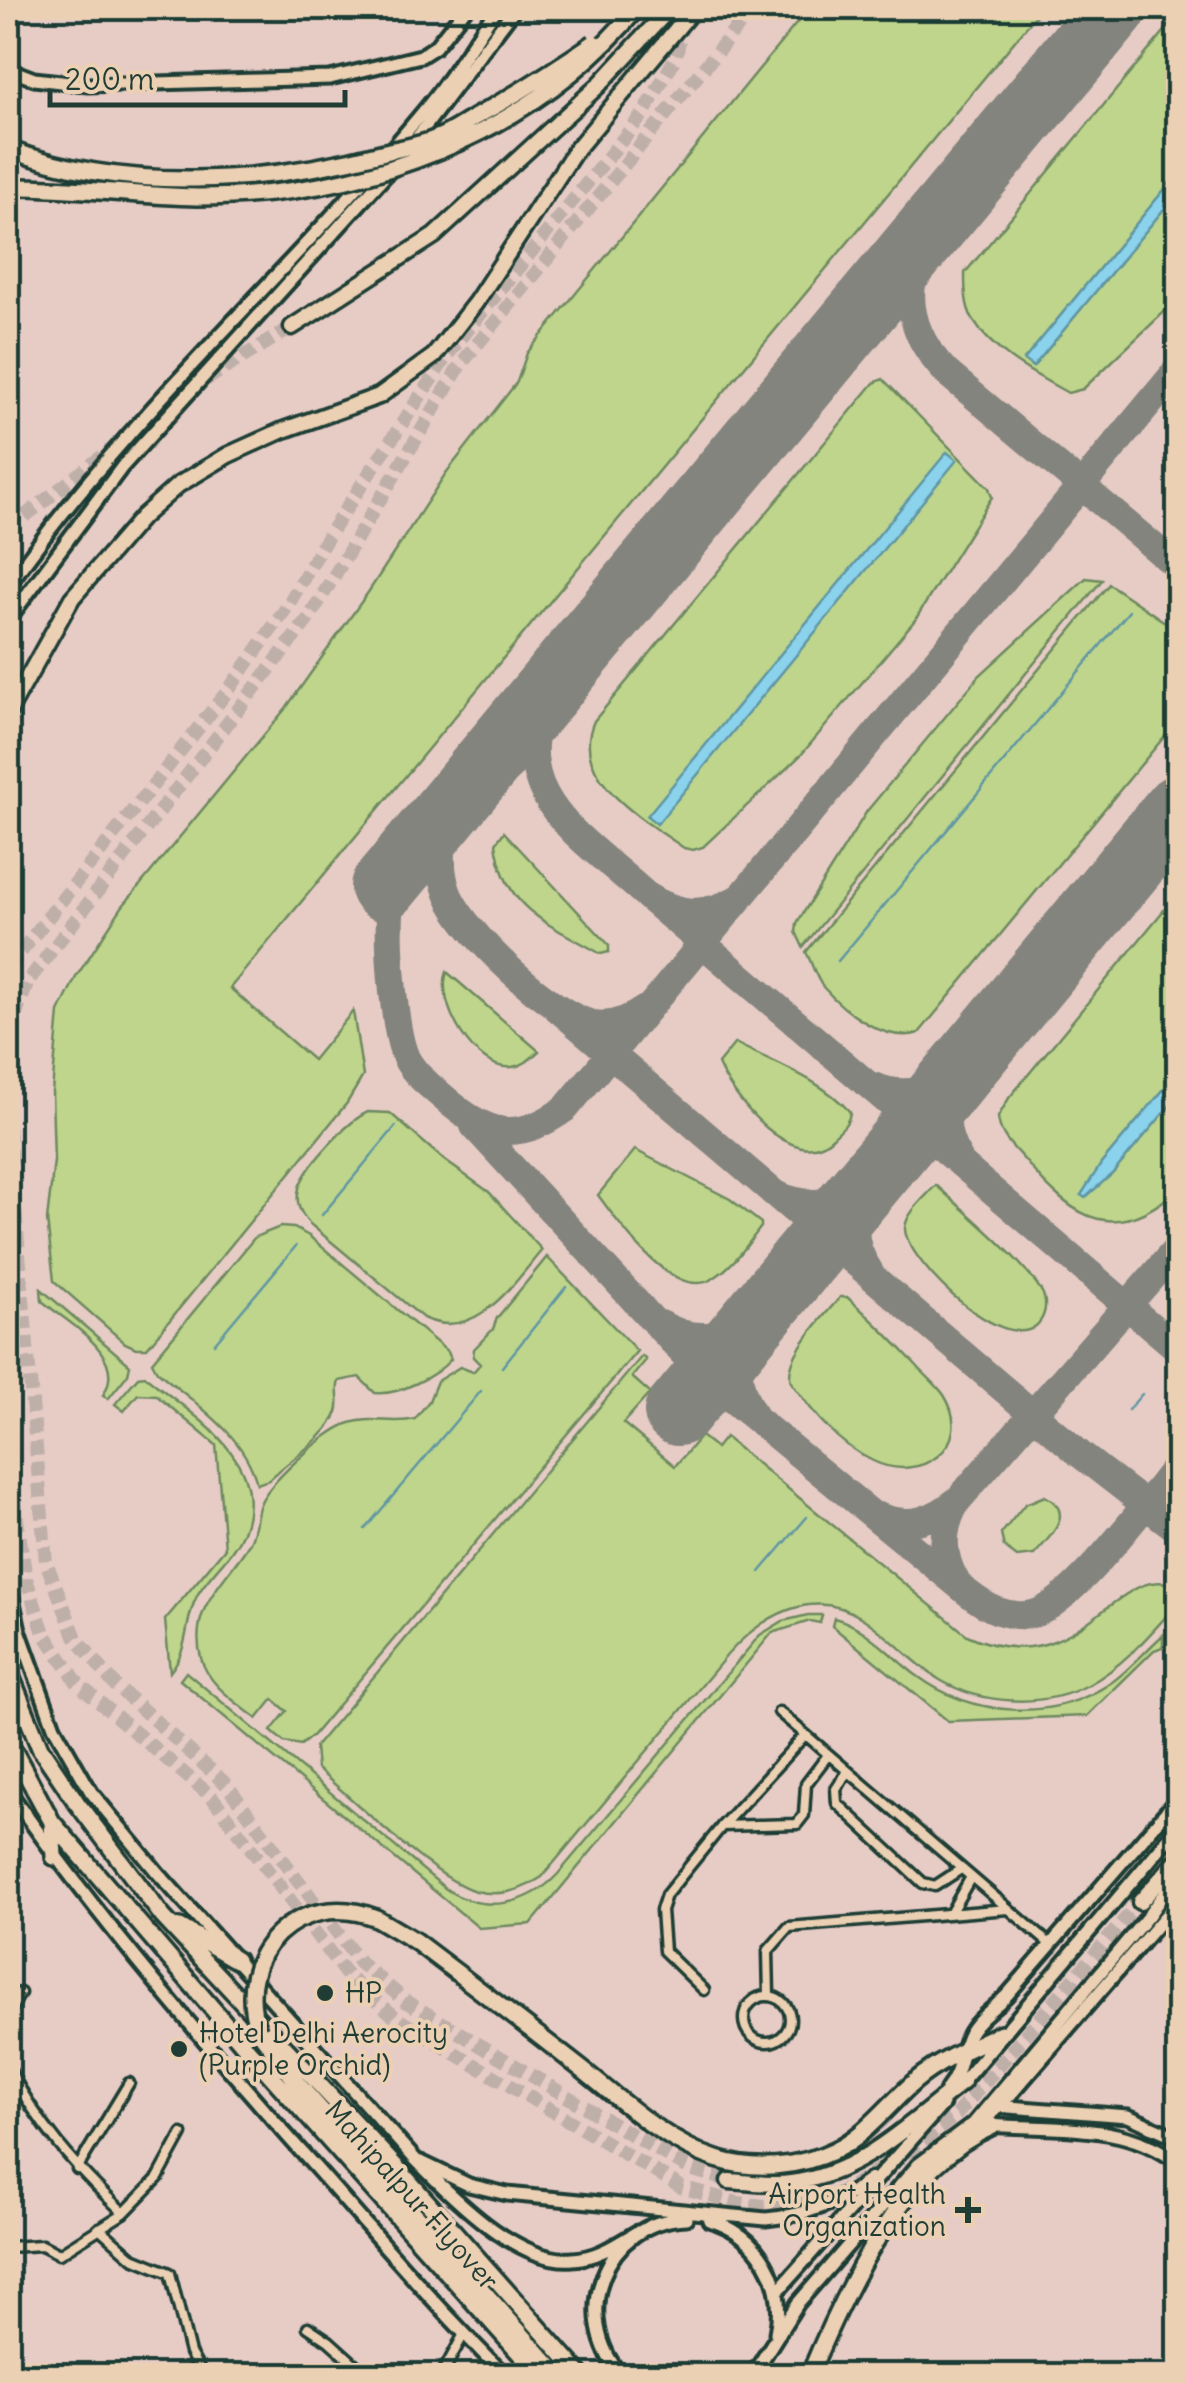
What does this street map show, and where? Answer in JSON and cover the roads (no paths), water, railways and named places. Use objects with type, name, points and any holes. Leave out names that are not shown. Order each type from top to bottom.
[{"type":"highway","points":[[8,187],[198,197],[277,193],[351,181],[439,153],[519,110],[586,61],[637,8]]},
{"type":"highway","points":[[292,327],[434,236],[598,86],[669,8]]},
{"type":"highway","points":[[8,713],[72,598],[142,517],[178,485],[228,455],[281,431],[379,396],[434,356],[476,302],[575,151],[694,8]]},
{"type":"highway","points":[[8,149],[76,169],[201,179],[271,175],[346,162],[437,138],[534,84],[624,22]]},
{"type":"highway","name":"Mahipalpur Flyover","points":[[8,1669],[40,1748],[76,1803],[163,1917],[399,2170],[582,2376]]},
{"type":"highway","points":[[8,1740],[52,1822],[54,1857]]},
{"type":"highway","name":"Mahipalpur Flyover","points":[[52,1822],[249,2051],[540,2376]]},
{"type":"highway","points":[[1140,1902],[1178,1859]]},
{"type":"highway","points":[[560,2376],[296,2083],[258,2030],[252,2005],[253,1979],[270,1943],[300,1918],[338,1910],[364,1913],[404,1933],[677,2140],[714,2158],[755,2166],[797,2164],[836,2150],[854,2140],[918,2078],[1001,2033]]},
{"type":"highway","points":[[163,1917],[236,1960]]},
{"type":"highway","points":[[729,2181],[787,2184],[841,2171],[889,2142],[963,2082]]},
{"type":"highway","points":[[809,2376],[856,2270],[889,2221],[946,2154],[982,2125]]},
{"type":"main road","points":[[8,69],[34,80],[88,85],[330,78],[420,56],[434,47],[466,8]]},
{"type":"main road","points":[[8,586],[105,458],[231,326],[430,104],[497,8]]},
{"type":"main road","points":[[8,620],[122,468],[372,195],[515,8]]},
{"type":"main road","points":[[8,1579],[19,1630],[54,1728],[91,1792],[156,1872],[448,2194],[532,2253],[559,2260],[587,2257],[650,2225],[679,2218],[728,2227],[748,2240],[764,2259],[777,2292],[779,2316],[763,2376]]},
{"type":"main road","points":[[8,1790],[54,1857],[249,2093],[506,2376]]},
{"type":"main road","points":[[937,2102],[954,2081],[968,2035],[1178,1798]]},
{"type":"main road","points":[[777,2292],[963,2082],[1178,1827]]},
{"type":"main road","points":[[752,2376],[798,2303],[918,2164],[982,2125],[992,2106],[1178,1874]]},
{"type":"main road","points":[[992,2106],[1178,1901]]},
{"type":"main road","points":[[992,2106],[1128,2116],[1178,2138]]},
{"type":"main road","points":[[982,2125],[1127,2136],[1157,2148],[1178,2164]]},
{"type":"main road","points":[[414,2158],[469,2186],[507,2194],[766,2219],[796,2216],[825,2207],[890,2165]]},
{"type":"main road","points":[[622,2376],[600,2340],[596,2295],[606,2266],[637,2232]]},
{"type":"street","points":[[779,1712],[1051,1945]]},
{"type":"street","points":[[704,1990],[665,1954],[662,1905],[722,1826],[805,1735]]},
{"type":"street","points":[[722,1826],[797,1824],[804,1815],[806,1784],[828,1756]]},
{"type":"street","points":[[848,1772],[836,1789],[837,1803],[923,1882],[934,1886],[961,1868]]},
{"type":"street","points":[[950,1913],[971,1877]]},
{"type":"street","points":[[769,1996],[768,1951],[788,1927],[1008,1909]]},
{"type":"street","points":[[8,2015],[20,1993]]},
{"type":"street","points":[[769,1996],[784,2003],[790,2020],[782,2036],[766,2042],[750,2034],[744,2018],[751,2002],[769,1996]]},
{"type":"street","points":[[8,2067],[40,2124],[77,2169],[124,2212]]},
{"type":"street","points":[[77,2169],[129,2083]]},
{"type":"street","points":[[8,2247],[42,2245],[58,2254],[124,2212],[158,2178],[182,2134]]},
{"type":"street","points":[[99,2228],[133,2258],[170,2273],[190,2353],[203,2376]]},
{"type":"street","points":[[308,2327],[335,2345],[368,2376]]},
{"type":"street","points":[[441,2376],[464,2334]]},
{"type":"water","points":[[1178,173],[1178,192],[1033,367],[1024,360]]},
{"type":"water","points":[[947,452],[957,460],[657,824],[647,816]]},
{"type":"water","points":[[1178,1079],[1178,1096],[1113,1173],[1085,1198],[1081,1195],[1101,1164],[1165,1088],[1172,1087]]},
{"type":"waterway","points":[[838,961],[1129,611]]},
{"type":"waterway","points":[[322,1215],[396,1126]]},
{"type":"waterway","points":[[214,1344],[296,1246]]},
{"type":"waterway","points":[[502,1367],[566,1287]]},
{"type":"waterway","points":[[365,1529],[481,1391]]},
{"type":"waterway","points":[[1128,1410],[1142,1394]]},
{"type":"waterway","points":[[760,1572],[807,1517]]},
{"type":"tunnel","points":[[8,968],[230,688],[285,610],[328,536],[448,354],[644,113],[676,57],[685,8]]},
{"type":"tunnel","points":[[8,1037],[28,981],[309,618],[461,364],[753,8]]},
{"type":"tunnel","points":[[138,428],[176,398],[292,327]]},
{"type":"tunnel","points":[[8,529],[117,445]]},
{"type":"tunnel","points":[[8,1128],[46,1562],[76,1638],[115,1685],[226,1784],[360,1963],[407,2002],[690,2169],[729,2181]]},
{"type":"tunnel","points":[[8,1411],[26,1579],[44,1633],[79,1685],[212,1797],[349,1978],[399,2020],[681,2187],[764,2206],[819,2202],[916,2147],[957,2114],[1140,1902]]},
{"type":"place","name":"HP","points":[[325,1993]]},
{"type":"place","name":"Hotel Delhi Aerocity (Purple Orchid)","points":[[179,2049]]},
{"type":"place","name":"Airport Health Organization","points":[[968,2210]]}]
